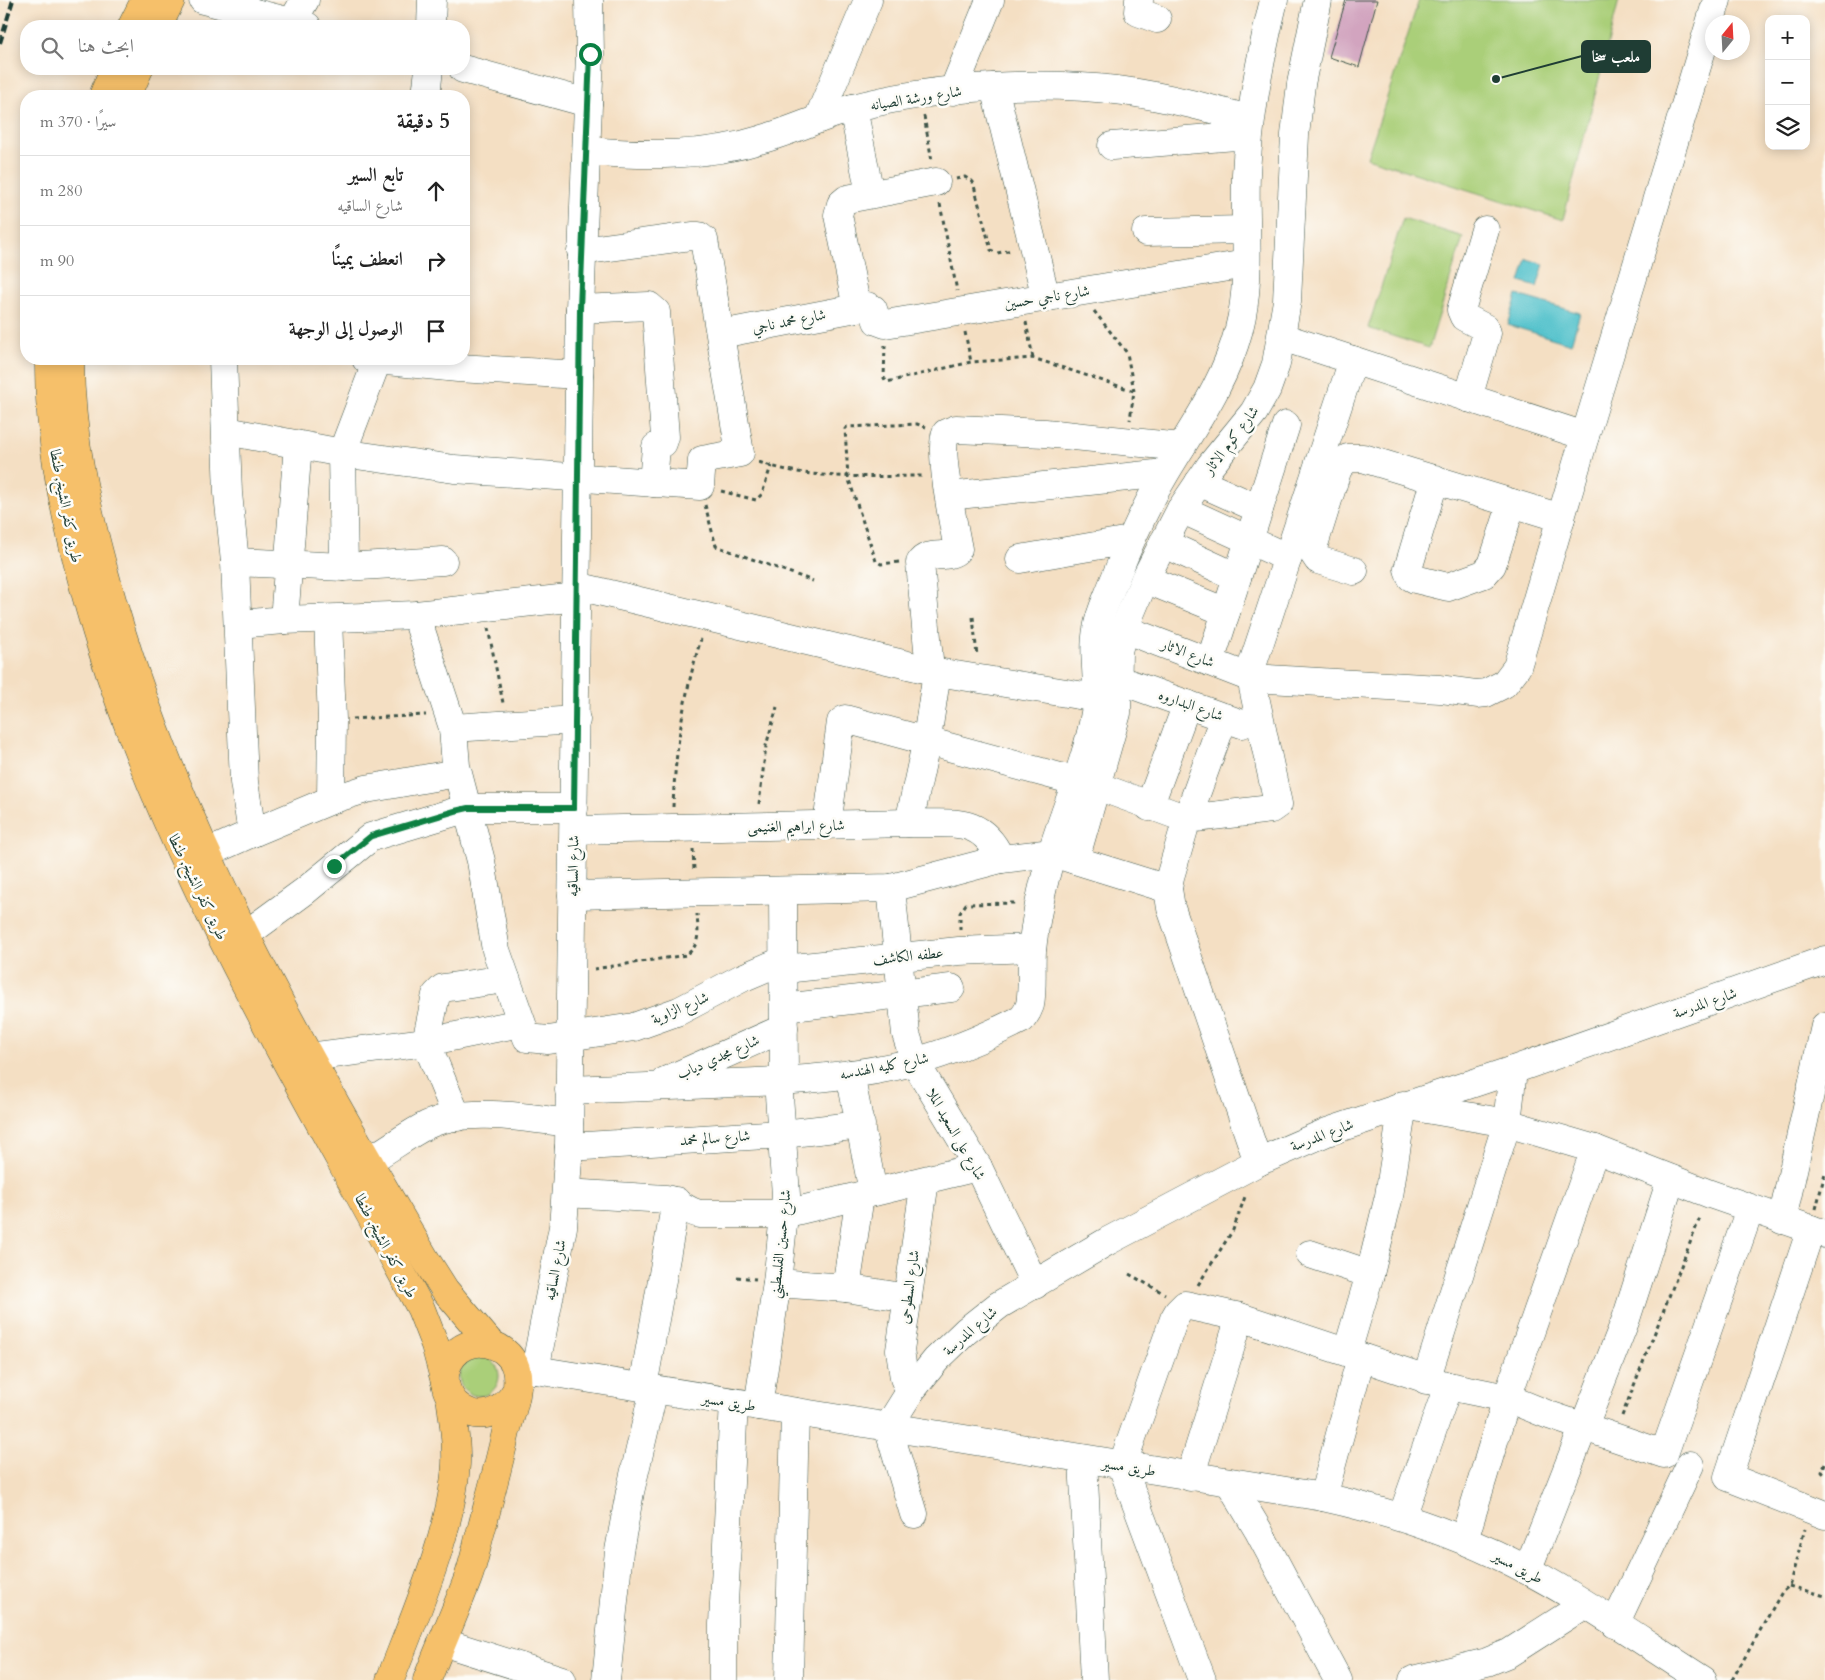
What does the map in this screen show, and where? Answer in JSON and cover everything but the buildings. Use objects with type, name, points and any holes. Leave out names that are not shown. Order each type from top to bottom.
[{"type":"main road","points":[[135,20],[145,0]]},
{"type":"main road","points":[[161,20],[171,0]]},
{"type":"main road","points":[[105,90],[112,75]]},
{"type":"main road","points":[[130,90],[136,75]]},
{"type":"main road","name":"طريق كفر الشيخ, طنطا","points":[[49,365],[51,418],[64,509],[92,618],[133,742],[185,862],[258,1011],[421,1309],[435,1345],[447,1389],[455,1430],[456,1465],[452,1490],[436,1555],[390,1680]]},
{"type":"main road","name":"طريق كفر الشيخ, طنطا","points":[[70,365],[73,419],[78,463],[98,550],[119,628],[144,704],[173,780],[205,854],[309,1058],[368,1162],[445,1290],[490,1344]]},
{"type":"main road","points":[[427,1680],[469,1577],[522,1376],[510,1356],[502,1348],[490,1344],[477,1343],[458,1351],[447,1368],[447,1389],[458,1407],[471,1413],[484,1415],[498,1411],[509,1403],[522,1376]]},
{"type":"street","points":[[202,0],[301,16]]},
{"type":"street","points":[[431,20],[432,0]]},
{"type":"street","name":"شارع الساقيه","points":[[522,1376],[563,1227],[569,1135],[576,720],[577,476],[581,251],[590,54],[589,0]]},
{"type":"street","points":[[818,119],[868,0]]},
{"type":"street","points":[[954,91],[990,0]]},
{"type":"street","name":"شارع كوم الاثار","points":[[1086,784],[1091,730],[1097,698],[1094,654],[1097,626],[1130,540],[1165,473],[1219,384],[1231,356],[1240,326],[1246,264],[1245,230],[1249,127],[1255,83],[1274,0]]},
{"type":"street","name":"شارع كوم الاثار","points":[[1063,857],[1086,784],[1117,713],[1118,652],[1124,629],[1145,579],[1181,509],[1199,482],[1254,412],[1270,380],[1282,338],[1287,301],[1295,135],[1301,84],[1318,0]]},
{"type":"street","name":"شارع الاثار","points":[[1124,629],[1251,678],[1440,689],[1468,694],[1486,693],[1504,684],[1517,667],[1717,0]]},
{"type":"street","points":[[470,71],[588,103]]},
{"type":"street","points":[[427,90],[428,75]]},
{"type":"street","name":"شارع ورشة الصيانه","points":[[587,151],[631,155],[676,155],[720,149],[763,139],[853,108],[954,91],[994,87],[1059,86],[1123,91],[1186,102],[1249,127]]},
{"type":"street","points":[[994,87],[1033,247],[1034,299]]},
{"type":"street","points":[[853,108],[870,194]]},
{"type":"street","points":[[1112,146],[1249,127]]},
{"type":"street","points":[[885,324],[877,321],[870,307],[857,308],[838,210],[847,199],[936,182]]},
{"type":"street","points":[[1146,232],[1245,230]]},
{"type":"street","points":[[1468,398],[1488,333],[1485,328],[1464,317],[1461,310],[1485,230]]},
{"type":"street","points":[[227,431],[342,453],[454,469],[700,486],[702,460],[740,453],[704,240],[699,236],[581,251]]},
{"type":"street","name":"شارع ناجي حسين","points":[[885,324],[1246,264]]},
{"type":"street","points":[[580,309],[649,306],[656,312],[665,436],[663,442],[656,447],[653,483]]},
{"type":"street","name":"شارع محمد ناجي","points":[[721,334],[857,308]]},
{"type":"street","points":[[1282,338],[1585,436]]},
{"type":"street","points":[[827,825],[841,722],[845,719],[926,739],[1086,784],[1187,819],[1276,807],[1278,802],[1251,678],[1253,660],[1353,360]]},
{"type":"street","points":[[224,365],[228,493],[235,562],[244,782],[252,833]]},
{"type":"street","points":[[344,567],[342,453],[369,365]]},
{"type":"street","points":[[440,365],[579,375]]},
{"type":"street","points":[[1254,412],[1326,440]]},
{"type":"street","points":[[1210,662],[1286,425]]},
{"type":"street","points":[[909,824],[926,739],[933,671],[920,563],[922,559],[953,553],[958,549],[943,442],[946,433],[952,429],[966,429],[1045,433],[1182,447]]},
{"type":"street","points":[[284,620],[298,445]]},
{"type":"street","points":[[1354,571],[1318,560],[1312,551],[1338,468],[1342,462],[1355,456],[1561,518]]},
{"type":"street","points":[[948,486],[1165,473]]},
{"type":"street","points":[[1435,479],[1408,569],[1411,577],[1415,580],[1448,587],[1484,574],[1492,565],[1512,503]]},
{"type":"street","points":[[1199,482],[1259,509]]},
{"type":"street","points":[[1181,509],[1288,558]]},
{"type":"street","points":[[1020,559],[1130,540]]},
{"type":"street","points":[[1163,543],[1237,577]]},
{"type":"street","points":[[235,562],[344,567],[443,561]]},
{"type":"street","points":[[1145,579],[1226,612]]},
{"type":"street","points":[[238,624],[284,620],[416,615],[484,609],[577,591],[708,617],[933,671],[1097,698]]},
{"type":"street","points":[[309,1058],[426,1042],[521,1022],[496,950],[481,861],[457,773],[450,722],[416,615]]},
{"type":"street","points":[[328,618],[332,720],[332,800]]},
{"type":"street","name":"شارع البداروه","points":[[1119,680],[1263,731]]},
{"type":"street","points":[[1149,807],[1187,704]]},
{"type":"street","points":[[1224,717],[1187,819],[1168,889],[1171,908],[1258,1162]]},
{"type":"street","points":[[450,722],[507,726],[576,720]]},
{"type":"street","points":[[205,854],[332,800],[385,785],[457,773]]},
{"type":"street","name":"شارع ابراهيم الغنيمى","points":[[245,935],[305,891],[371,836],[468,808],[682,829],[909,824],[973,827],[989,838],[1001,860]]},
{"type":"street","points":[[572,895],[891,888],[1001,860],[1034,854],[1063,857],[1168,889]]},
{"type":"street","name":"شارع كليه الهندسه","points":[[569,1090],[781,1081],[850,1074],[915,1062],[958,1048],[1022,1018],[1026,1014],[1030,1002],[1032,948],[1039,903],[1063,857]]},
{"type":"street","name":"شارع على السعيد الملا","points":[[891,888],[906,1034],[915,1062],[978,1167],[1034,1285]]},
{"type":"street","name":"شارع حسين الفلسطيني","points":[[723,1680],[723,1624],[746,1404],[777,1283],[786,1195],[781,1081],[784,1018],[783,891]]},
{"type":"street","name":"عطفه الكاشف","points":[[784,964],[959,951],[1032,948]]},
{"type":"street","name":"شارع المدرسة","points":[[888,1427],[910,1392],[936,1360],[966,1331],[999,1305],[1145,1221],[1258,1162],[1327,1132],[1403,1105],[1513,1070],[1825,960]]},
{"type":"street","name":"شارع الزاوية","points":[[521,1022],[529,1039],[548,1040],[634,1027],[679,1011],[742,978],[784,964]]},
{"type":"street","points":[[456,1117],[426,1042],[436,997],[439,991],[506,979]]},
{"type":"street","name":"شارع مجدي دياب","points":[[652,1087],[784,1018],[902,993],[951,988]]},
{"type":"street","points":[[1782,1220],[1825,1026]]},
{"type":"street","points":[[1402,1518],[1508,1123],[1513,1070]]},
{"type":"street","points":[[846,1288],[867,1194],[860,1125],[850,1074]]},
{"type":"street","points":[[1322,1497],[1370,1274],[1389,1196],[1403,1105],[1508,1123],[1596,1148],[1710,1194],[1818,1232],[1728,1477]]},
{"type":"street","name":"شارع سالم محمد","points":[[368,1162],[428,1124],[456,1117],[502,1116],[569,1135],[783,1134],[860,1125]]},
{"type":"street","points":[[1464,1540],[1507,1398],[1596,1148]]},
{"type":"street","points":[[566,1193],[676,1201],[689,1211],[700,1214],[784,1214],[978,1167]]},
{"type":"street","points":[[1528,1571],[1626,1319],[1671,1179]]},
{"type":"street","name":"شارع السطوحى","points":[[910,1392],[904,1378],[900,1350],[925,1181]]},
{"type":"street","points":[[606,1680],[619,1551],[649,1388],[676,1201]]},
{"type":"street","points":[[1664,1454],[1750,1209]]},
{"type":"street","points":[[1310,1254],[1370,1274]]},
{"type":"street","points":[[777,1283],[846,1288],[908,1298]]},
{"type":"street","points":[[1202,1680],[1122,1466],[1174,1319],[1185,1305],[1240,1317],[1437,1383],[1507,1398],[1613,1438],[1728,1477],[1818,1512]]},
{"type":"street","points":[[1190,1477],[1240,1317]]},
{"type":"street","name":"طريق مسير","points":[[522,1376],[649,1388],[1322,1497],[1402,1518],[1464,1540],[1528,1571],[1616,1624],[1702,1680]]},
{"type":"street","points":[[789,1680],[795,1412]]},
{"type":"street","points":[[888,1427],[914,1514]]},
{"type":"street","points":[[1083,1459],[1094,1680]]},
{"type":"street","points":[[1616,1624],[1690,1465]]},
{"type":"street","points":[[1230,1483],[1258,1530],[1338,1680]]},
{"type":"street","points":[[1413,1680],[1487,1662],[1510,1653],[1584,1605]]},
{"type":"street","points":[[442,1642],[562,1680]]},
{"type":"path","points":[[936,182],[964,177],[973,182],[994,252],[1033,247]]},
{"type":"path","points":[[1080,292],[1127,353],[1134,391],[1127,441]]},
{"type":"path","points":[[1033,358],[1034,299]]},
{"type":"path","points":[[961,311],[971,362]]},
{"type":"path","points":[[885,324],[884,378],[887,382],[971,362],[1033,358],[1134,391]]},
{"type":"path","points":[[922,559],[881,564],[876,561],[848,477],[845,429],[847,426],[917,424],[946,433]]},
{"type":"path","points":[[813,580],[716,546],[700,486],[756,500],[762,494],[770,466],[795,472],[948,486]]},
{"type":"path","points":[[484,609],[507,726]]},
{"type":"path","points":[[571,972],[686,955],[693,950],[698,936],[696,893],[682,829],[674,775],[681,721],[692,668],[708,617]]},
{"type":"path","points":[[973,617],[979,680]]},
{"type":"path","points":[[757,826],[759,786],[766,746],[777,707]]},
{"type":"path","points":[[332,720],[450,722]]},
{"type":"path","points":[[959,951],[960,913],[966,904],[1039,903]]},
{"type":"path","points":[[1818,1232],[1825,1174]]},
{"type":"path","points":[[1613,1438],[1710,1194]]},
{"type":"path","points":[[1129,1274],[1185,1305],[1233,1230]]},
{"type":"path","points":[[1825,1463],[1822,1472],[1825,1475]]},
{"type":"path","points":[[1732,1680],[1782,1592],[1789,1586],[1818,1512]]},
{"type":"path","points":[[1789,1586],[1825,1596]]},
{"type":"green space","points":[[1419,0],[1619,0],[1563,220],[1367,158]]},
{"type":"green space","points":[[1403,218],[1463,237],[1429,348],[1368,328]]},
{"type":"green space","points":[[479,1356],[493,1362],[499,1376],[493,1390],[479,1396],[465,1390],[459,1376],[465,1362]]},
{"type":"water","points":[[1527,259],[1544,264],[1537,287],[1520,282]]},
{"type":"water","points":[[1517,295],[1580,313],[1571,344],[1508,325]]},
{"type":"railway","points":[[0,43],[13,0]]},
{"type":"place","name":"ملعب سخا","points":[[1496,79]]},
{"type":"route","points":[[334,866],[371,836],[455,811],[468,808],[574,808],[581,251],[590,54]]}]
